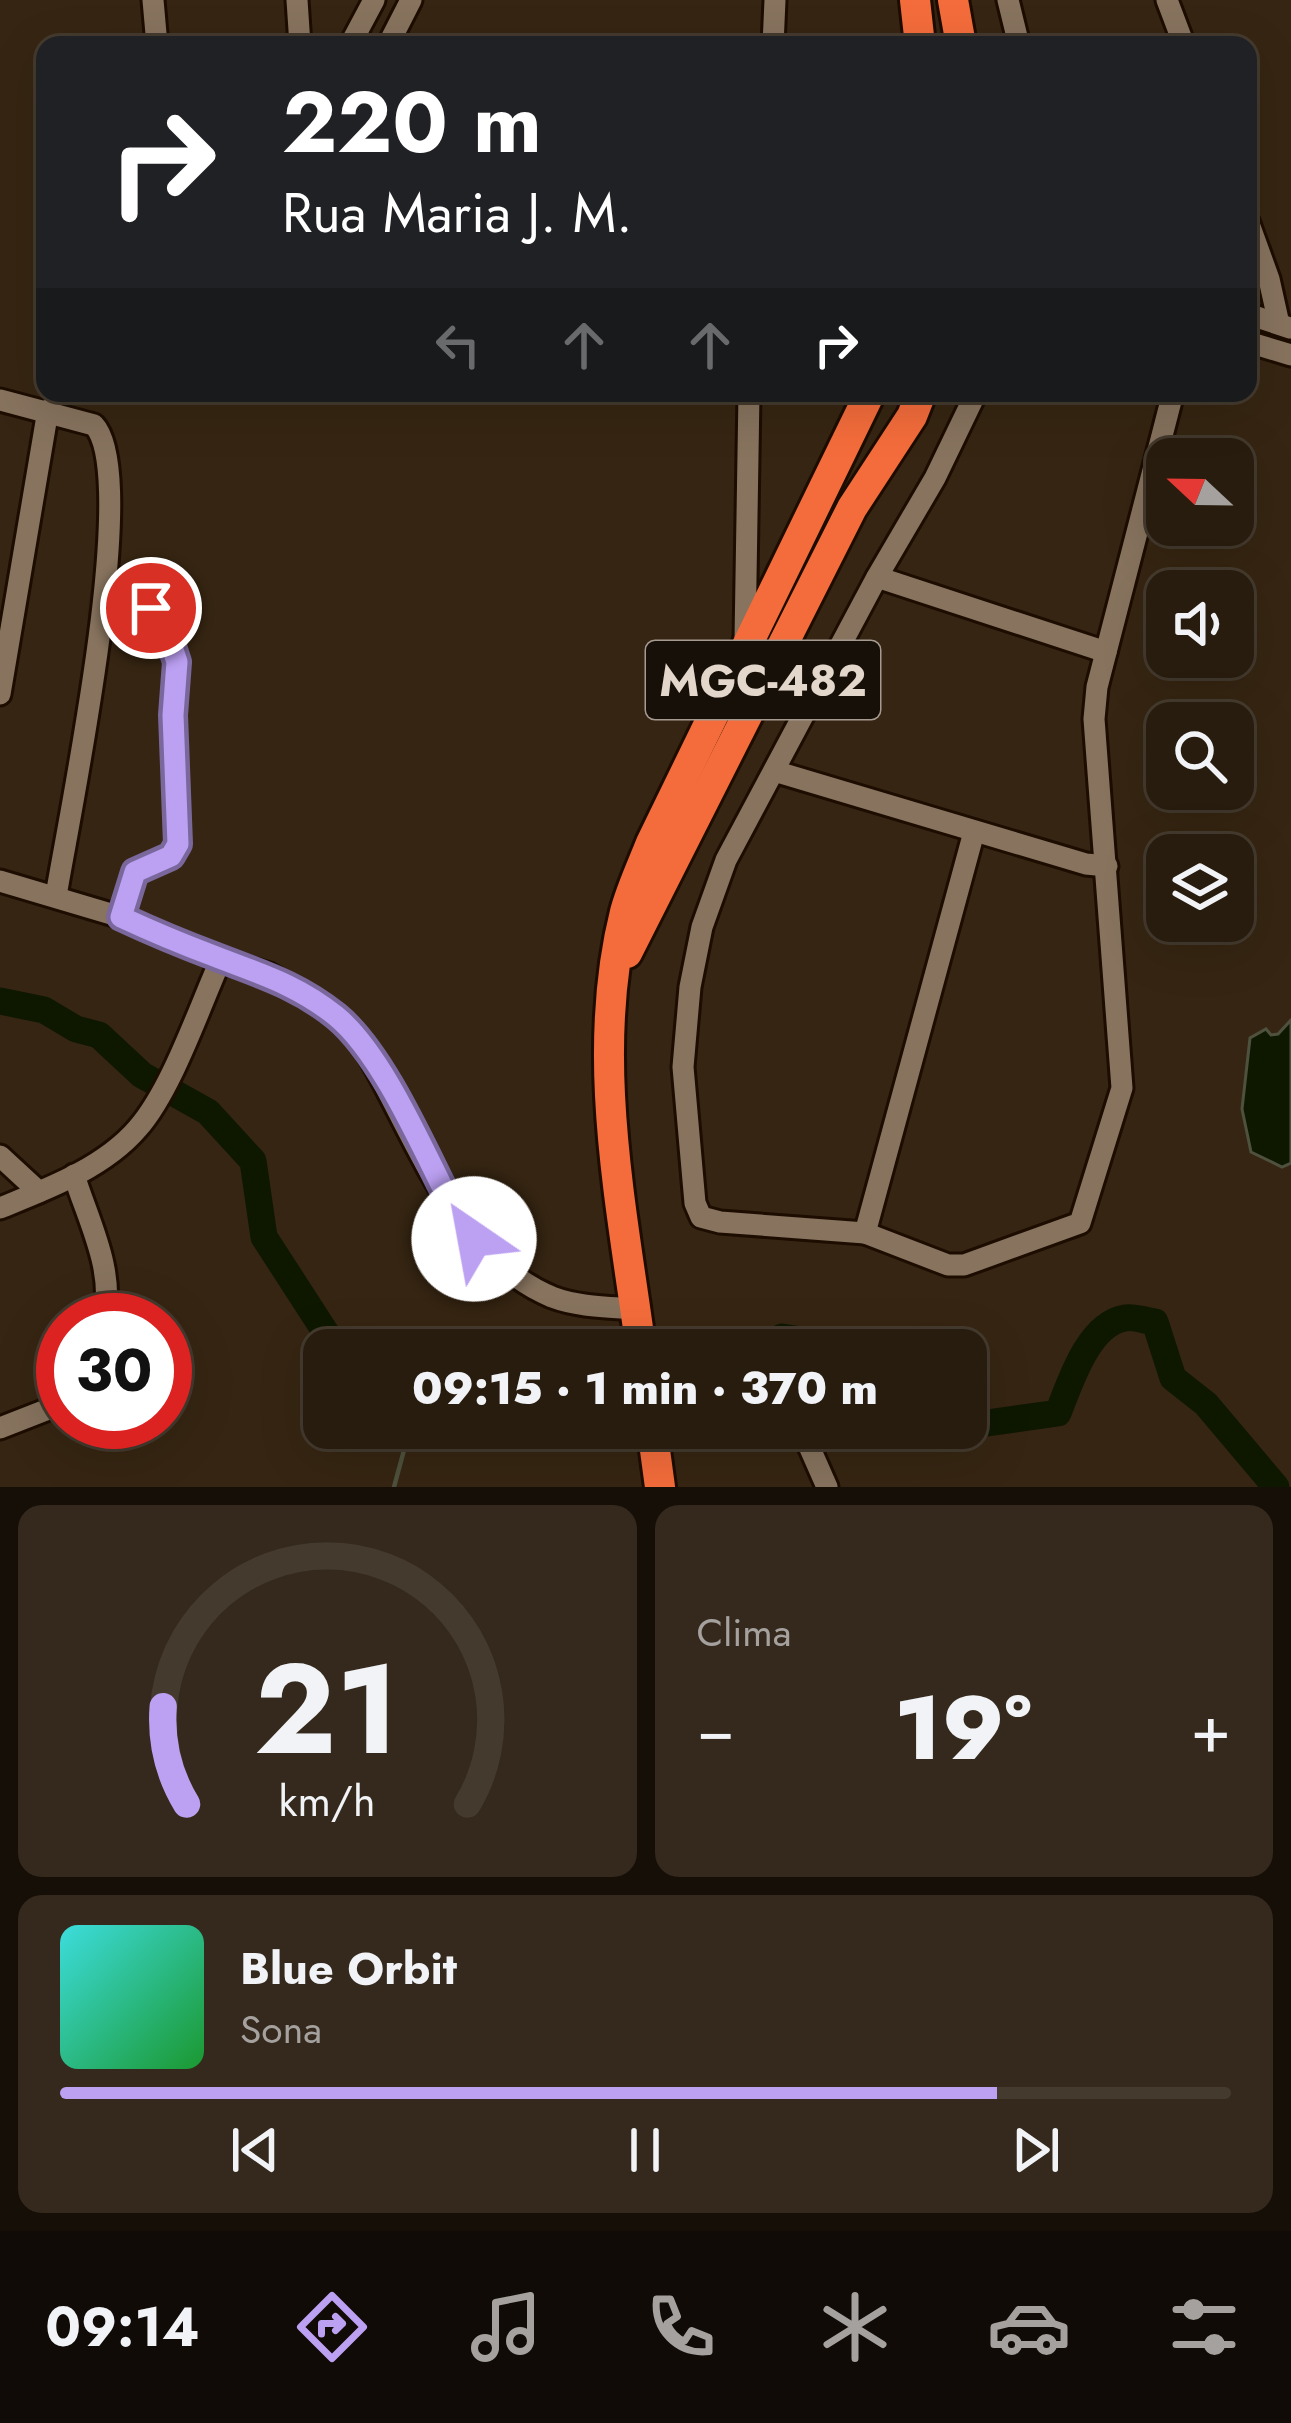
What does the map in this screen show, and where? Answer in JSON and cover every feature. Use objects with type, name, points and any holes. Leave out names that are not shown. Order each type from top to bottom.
[{"type":"highway","points":[[915,0],[919,36]]},
{"type":"highway","points":[[953,0],[959,36]]},
{"type":"highway","name":"MGC-482","points":[[639,1329],[609,1072],[625,911],[650,843],[865,402]]},
{"type":"highway","name":"MGC-482","points":[[616,974],[852,508],[917,402]]},
{"type":"highway","points":[[655,1449],[660,1487]]},
{"type":"street","points":[[153,0],[156,36]]},
{"type":"street","points":[[296,0],[300,36]]},
{"type":"street","points":[[355,36],[374,0]]},
{"type":"street","points":[[393,36],[411,0]]},
{"type":"street","points":[[773,36],[775,0]]},
{"type":"street","points":[[1008,0],[1017,36]]},
{"type":"street","points":[[1167,0],[1181,36]]},
{"type":"street","points":[[1258,278],[1285,326]]},
{"type":"street","points":[[1257,345],[1291,355]]},
{"type":"street","points":[[3,396],[94,425],[107,444],[112,498],[105,595],[56,896]]},
{"type":"street","points":[[745,646],[749,402]]},
{"type":"street","points":[[972,402],[935,478],[726,860],[702,927],[683,1067],[700,1217],[865,1233],[948,1265],[964,1265],[1079,1223],[1122,1088],[1094,718],[1106,652],[1171,402]]},
{"type":"street","points":[[0,694],[48,410]]},
{"type":"street","points":[[877,578],[1106,652]]},
{"type":"street","points":[[105,595],[151,608],[165,625],[177,662],[173,715],[178,844],[171,856],[135,872],[121,917]]},
{"type":"street","points":[[774,771],[1086,864],[1107,866]]},
{"type":"street","points":[[865,1233],[974,832]]},
{"type":"street","points":[[0,881],[121,917],[269,974],[336,1016],[359,1040],[459,1220],[490,1258],[555,1298],[633,1329]]},
{"type":"street","points":[[0,1208],[74,1175],[140,1127],[221,959]]},
{"type":"street","points":[[0,1156],[39,1192]]},
{"type":"street","points":[[74,1175],[105,1266],[107,1293]]},
{"type":"street","points":[[0,1428],[36,1414]]},
{"type":"street","points":[[810,1449],[827,1486],[817,1487]]},
{"type":"shaded area","points":[[1291,1020],[1291,1163],[1282,1167],[1251,1152],[1242,1109],[1250,1038],[1266,1029],[1271,1035],[1278,1034]]},
{"type":"waterway","points":[[0,1001],[44,1010],[76,1029],[99,1035],[142,1075],[208,1112],[253,1161],[264,1237],[323,1329]]},
{"type":"waterway","points":[[987,1423],[1058,1413],[1082,1356],[1101,1331],[1125,1318],[1155,1322],[1173,1378],[1206,1404],[1276,1487]]},
{"type":"waterway","points":[[394,1487],[404,1449]]},
{"type":"route","points":[[151,608],[165,625],[177,662],[173,715],[178,844],[171,856],[135,872],[121,917],[269,974],[336,1016],[376,1066],[459,1220],[474,1239]]}]
